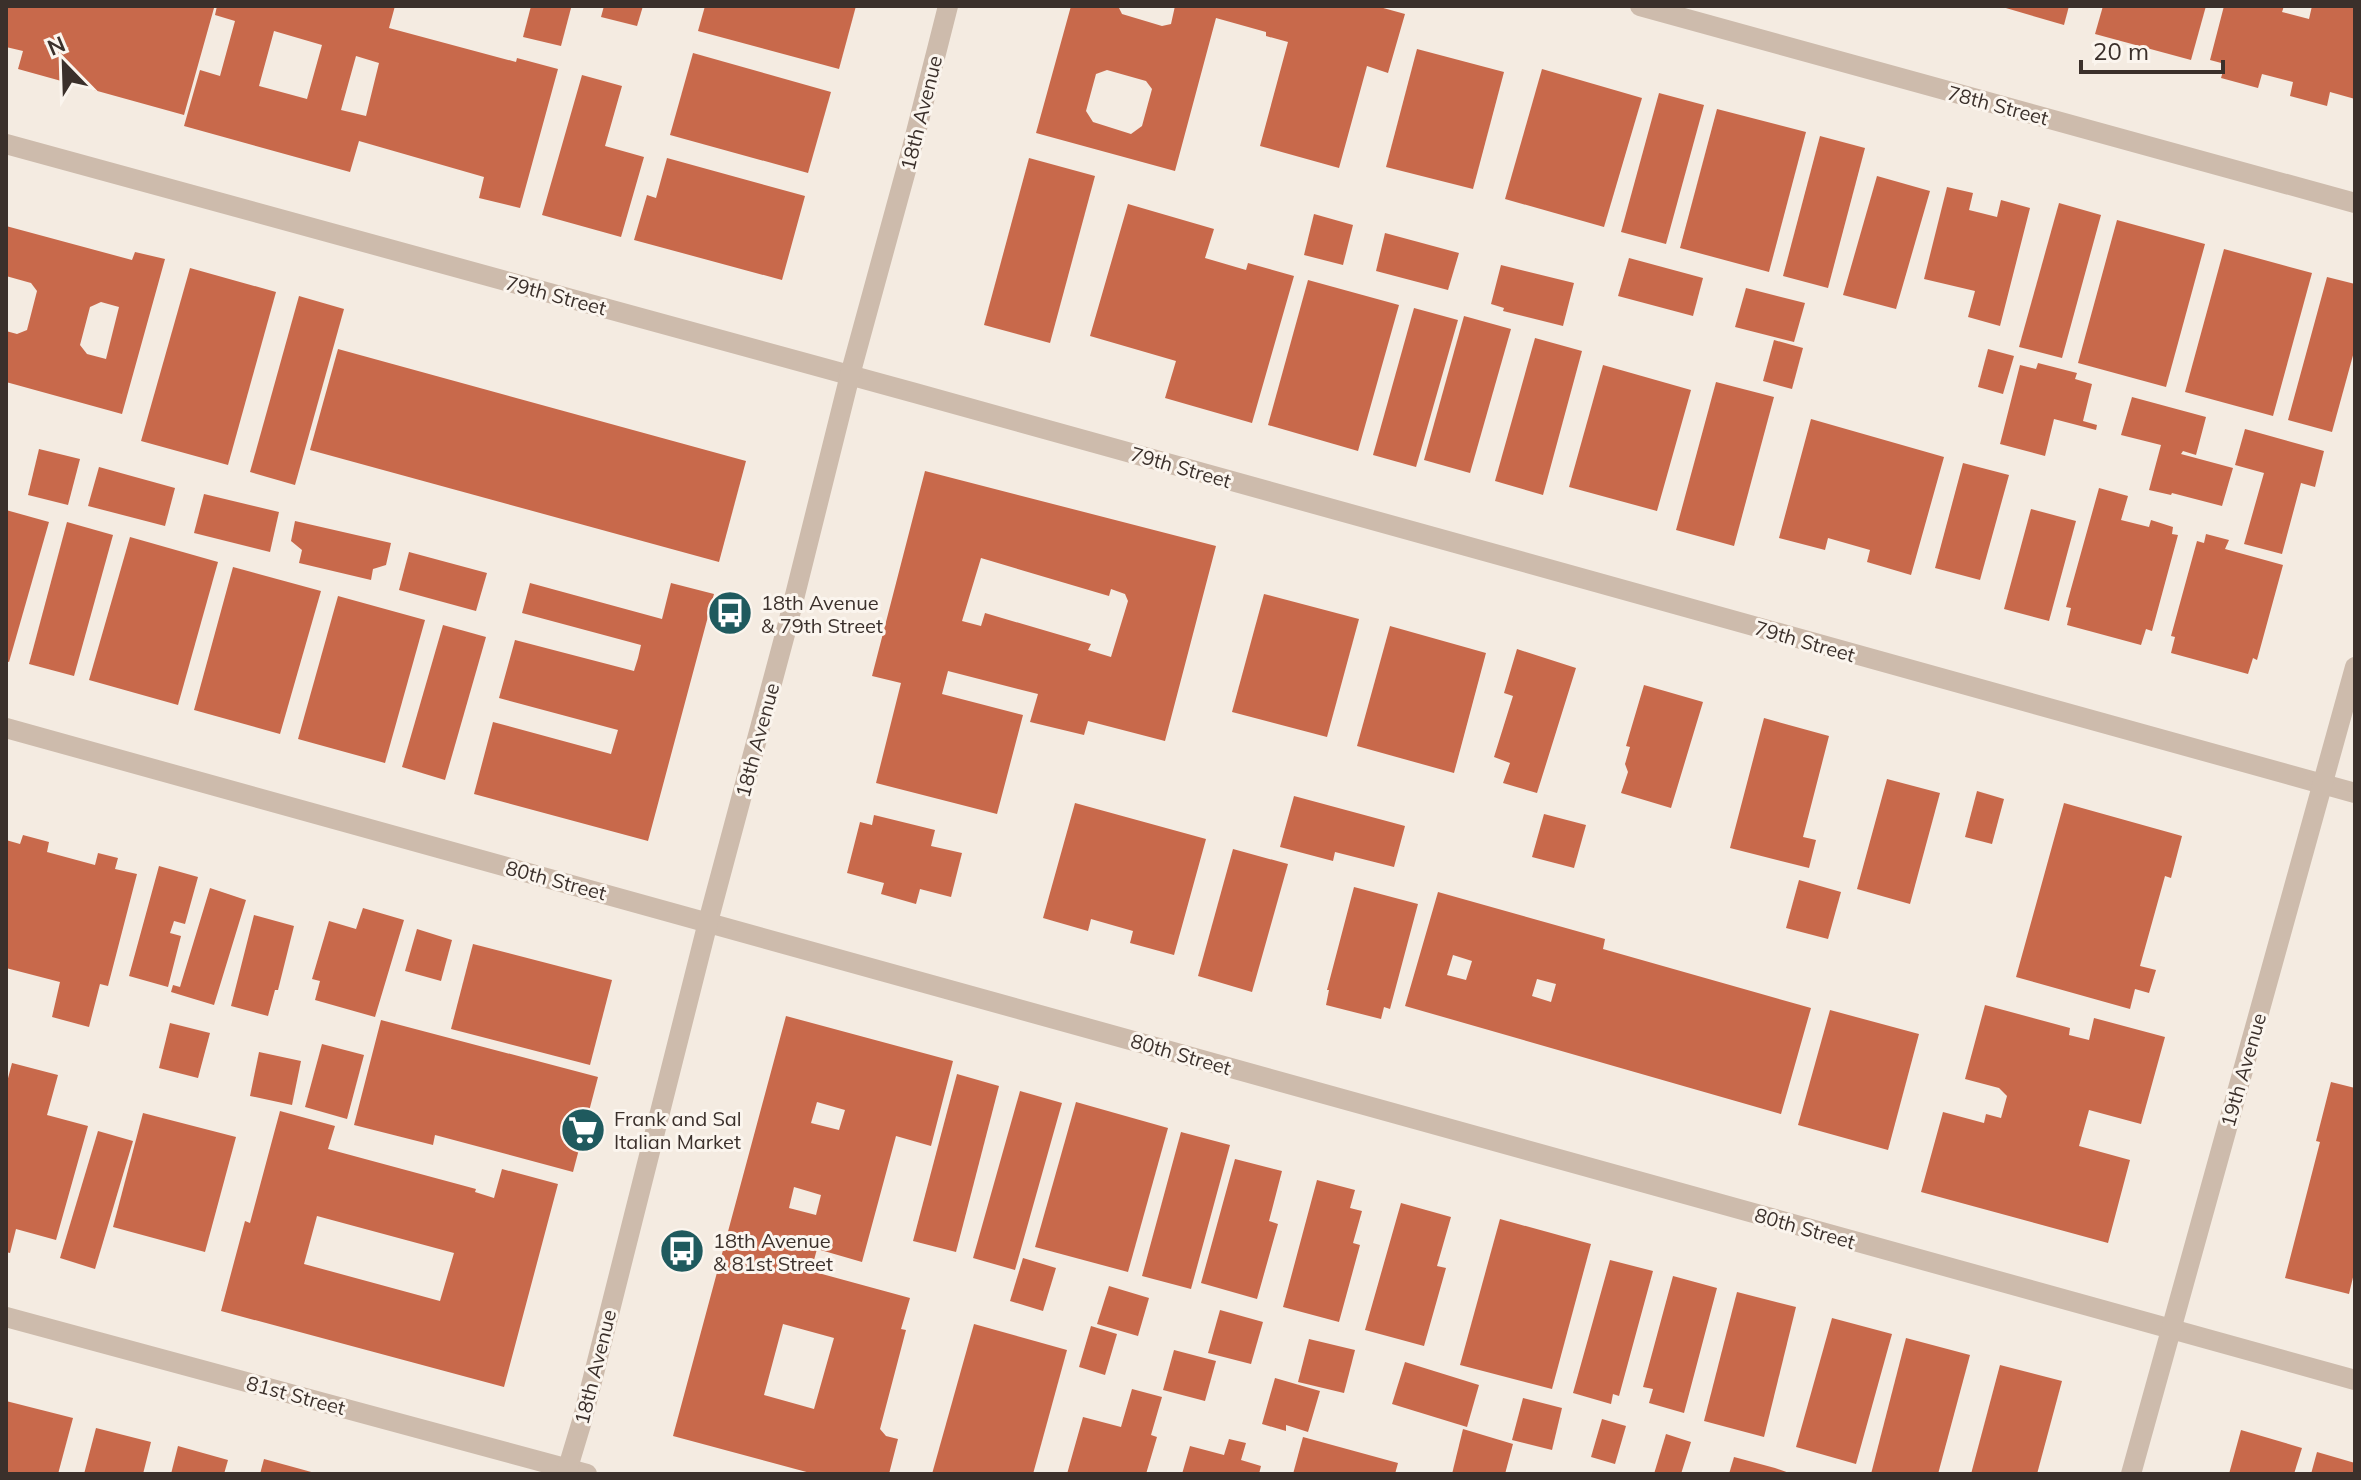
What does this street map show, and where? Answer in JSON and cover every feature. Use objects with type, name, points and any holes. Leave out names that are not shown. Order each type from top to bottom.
[{"type":"street","name":"18th Avenue","points":[[573,1472],[582,1421],[708,922],[948,6]]},
{"type":"street","name":"78th Street","points":[[1640,6],[2355,203]]},
{"type":"street","name":"79th Street","points":[[6,144],[2355,793]]},
{"type":"street","name":"19th Avenue","points":[[2131,1474],[2355,667]]},
{"type":"street","name":"80th Street","points":[[6,728],[2355,1380]]},
{"type":"street","name":"81st Street","points":[[6,1317],[573,1472]]},
{"type":"building","points":[[6,6],[214,8],[184,115],[18,69],[23,51],[6,47]]},
{"type":"building","points":[[217,6],[395,6],[389,28],[516,62],[517,58],[558,69],[520,208],[479,198],[484,177],[359,141],[350,172],[184,126],[200,70],[220,76],[235,21],[215,15]],"holes":[[[274,31],[322,45],[307,99],[259,86]],[[356,56],[379,63],[366,116],[341,110]]]},
{"type":"building","points":[[531,6],[571,8],[561,46],[523,37]]},
{"type":"building","points":[[604,6],[643,6],[637,26],[601,17]]},
{"type":"building","points":[[705,6],[856,6],[839,69],[698,31]]},
{"type":"building","points":[[1071,6],[1118,6],[1122,14],[1162,26],[1171,24],[1175,6],[1376,6],[1405,14],[1388,73],[1367,66],[1339,168],[1260,146],[1288,42],[1266,36],[1266,32],[1216,18],[1175,171],[1036,133]],"holes":[[[1107,70],[1146,81],[1152,89],[1142,126],[1131,134],[1093,122],[1086,111],[1096,74]]]},
{"type":"building","points":[[1999,6],[2069,6],[2064,25]]},
{"type":"building","points":[[2103,6],[2206,6],[2191,60],[2095,34]]},
{"type":"building","points":[[2224,6],[2284,6],[2282,12],[2309,19],[2312,6],[2355,6],[2355,99],[2330,92],[2327,106],[2290,96],[2293,82],[2262,74],[2258,88],[2221,78],[2225,64],[2210,60]]},
{"type":"building","points":[[1417,49],[1504,72],[1473,189],[1386,167]]},
{"type":"building","points":[[693,53],[831,92],[808,173],[670,135]]},
{"type":"building","points":[[1542,69],[1642,98],[1604,227],[1505,199]]},
{"type":"building","points":[[582,75],[622,86],[605,146],[644,157],[621,237],[542,215]]},
{"type":"building","points":[[1659,93],[1704,105],[1666,244],[1621,232]]},
{"type":"building","points":[[1717,109],[1806,132],[1769,272],[1680,248]]},
{"type":"building","points":[[1820,136],[1865,148],[1828,288],[1783,276]]},
{"type":"building","points":[[667,158],[805,196],[782,280],[634,240],[647,195],[656,198]]},
{"type":"building","points":[[1029,158],[1095,176],[1050,343],[984,325]]},
{"type":"building","points":[[1877,176],[1930,191],[1896,309],[1843,295]]},
{"type":"building","points":[[1947,187],[1973,193],[1969,210],[1997,217],[2001,200],[2030,208],[2000,326],[1968,317],[1975,291],[1924,279]]},
{"type":"building","points":[[2059,203],[2101,215],[2062,358],[2019,347]]},
{"type":"building","points":[[1128,204],[1214,229],[1205,258],[1246,270],[1248,263],[1294,276],[1252,423],[1165,398],[1176,361],[1090,336]]},
{"type":"building","points":[[1314,214],[1353,225],[1343,265],[1304,255]]},
{"type":"building","points":[[2117,220],[2205,244],[2166,387],[2078,363]]},
{"type":"building","points":[[6,226],[132,260],[135,252],[165,259],[122,414],[6,382],[6,331],[17,334],[27,330],[37,291],[31,283],[6,276]],"holes":[[[101,302],[119,307],[106,359],[87,354],[80,345],[90,307]]]},
{"type":"building","points":[[1385,233],[1459,253],[1448,290],[1376,271]]},
{"type":"building","points":[[2224,249],[2312,273],[2273,416],[2185,392]]},
{"type":"building","points":[[1629,258],[1703,278],[1693,316],[1618,296]]},
{"type":"building","points":[[1501,265],[1574,283],[1563,326],[1503,311],[1504,308],[1491,304]]},
{"type":"building","points":[[190,268],[276,292],[228,465],[141,441]]},
{"type":"building","points":[[2327,277],[2355,284],[2355,348],[2332,432],[2288,420]]},
{"type":"building","points":[[1308,280],[1399,305],[1358,451],[1268,425]]},
{"type":"building","points":[[1746,288],[1805,303],[1794,342],[1735,327]]},
{"type":"building","points":[[299,296],[344,309],[295,485],[250,472]]},
{"type":"building","points":[[1414,308],[1458,320],[1416,467],[1373,455]]},
{"type":"building","points":[[1464,316],[1511,329],[1470,473],[1424,460]]},
{"type":"building","points":[[1535,338],[1582,351],[1543,495],[1495,481]]},
{"type":"building","points":[[1774,340],[1803,348],[1792,389],[1763,381]]},
{"type":"building","points":[[338,349],[746,461],[719,562],[310,450]]},
{"type":"building","points":[[1988,349],[2014,356],[2003,394],[1978,387]]},
{"type":"building","points":[[2038,363],[2077,373],[2075,379],[2092,384],[2083,421],[2097,425],[2096,430],[2054,419],[2045,456],[2000,444],[2020,365],[2036,369]]},
{"type":"building","points":[[1603,365],[1691,390],[1657,511],[1569,487]]},
{"type":"building","points":[[1716,382],[1774,397],[1734,546],[1676,530]]},
{"type":"building","points":[[2132,397],[2206,417],[2196,455],[2183,451],[2181,454],[2233,468],[2222,506],[2149,490],[2161,445],[2121,435]]},
{"type":"building","points":[[1811,419],[1944,457],[1911,575],[1867,562],[1870,550],[1828,538],[1825,550],[1779,538]]},
{"type":"building","points":[[2245,429],[2324,451],[2315,487],[2301,483],[2282,554],[2244,544],[2264,473],[2235,465]]},
{"type":"building","points":[[39,449],[80,459],[68,505],[28,495]]},
{"type":"building","points":[[1963,463],[2009,475],[1980,580],[1935,568]]},
{"type":"building","points":[[99,467],[175,488],[165,526],[88,506]]},
{"type":"building","points":[[925,471],[1216,546],[1165,741],[1088,721],[1084,735],[1030,722],[1038,694],[948,671],[942,694],[1023,715],[997,814],[876,783],[901,683],[872,676]],"holes":[[[981,558],[1109,596],[1111,589],[1125,594],[1128,601],[1111,657],[1088,650],[1091,644],[985,613],[981,626],[962,621]]]},
{"type":"building","points":[[2099,488],[2128,496],[2121,520],[2149,527],[2151,520],[2173,527],[2172,534],[2178,535],[2152,631],[2146,629],[2141,645],[2067,625],[2071,608],[2066,607]]},
{"type":"building","points":[[204,494],[279,512],[270,552],[194,533]]},
{"type":"building","points":[[2031,509],[2076,521],[2049,621],[2004,609]]},
{"type":"building","points":[[6,510],[49,522],[9,662],[6,661]]},
{"type":"building","points":[[295,521],[391,543],[386,565],[373,569],[371,580],[299,563],[302,550],[291,541]]},
{"type":"building","points":[[67,522],[113,535],[74,676],[29,664]]},
{"type":"building","points":[[2206,534],[2229,540],[2225,549],[2283,565],[2257,660],[2253,658],[2248,674],[2171,653],[2175,637],[2171,636],[2197,541],[2204,543]]},
{"type":"building","points":[[130,537],[218,562],[178,705],[89,680]]},
{"type":"building","points":[[409,552],[487,573],[476,611],[399,590]]},
{"type":"building","points":[[233,567],[321,591],[280,734],[194,710]]},
{"type":"building","points":[[530,583],[662,619],[671,583],[714,594],[648,841],[474,794],[493,722],[611,754],[618,730],[499,698],[515,640],[634,671],[638,658],[641,645],[522,613]]},
{"type":"building","points":[[1264,594],[1359,619],[1327,737],[1232,712]]},
{"type":"building","points":[[338,596],[425,620],[385,763],[298,739]]},
{"type":"building","points":[[443,625],[486,637],[445,780],[402,767]]},
{"type":"building","points":[[1390,626],[1486,653],[1454,773],[1357,746]]},
{"type":"building","points":[[1517,649],[1576,668],[1537,793],[1503,783],[1510,763],[1494,757],[1513,696],[1504,693]]},
{"type":"building","points":[[1644,685],[1703,702],[1671,808],[1621,793],[1628,772],[1625,764],[1630,747],[1626,746]]},
{"type":"building","points":[[1764,718],[1829,736],[1803,837],[1816,840],[1809,868],[1730,848]]},
{"type":"building","points":[[1887,779],[1940,793],[1910,904],[1857,889]]},
{"type":"building","points":[[1977,791],[2004,799],[1992,844],[1965,837]]},
{"type":"building","points":[[1294,796],[1405,826],[1394,867],[1335,852],[1333,861],[1280,847]]},
{"type":"building","points":[[1075,803],[1206,839],[1174,955],[1130,943],[1133,931],[1091,919],[1088,931],[1043,918]]},
{"type":"building","points":[[2064,803],[2182,836],[2171,878],[2165,876],[2140,966],[2156,970],[2149,993],[2135,989],[2130,1009],[2016,977]]},
{"type":"building","points":[[1544,814],[1586,825],[1574,868],[1532,857]]},
{"type":"building","points":[[874,815],[935,830],[931,846],[962,853],[951,897],[920,889],[916,904],[881,894],[884,883],[847,873],[860,822],[872,825]]},
{"type":"building","points":[[23,835],[49,842],[47,852],[95,865],[98,853],[118,858],[115,869],[137,874],[108,986],[100,984],[89,1027],[52,1017],[60,982],[6,968],[6,840],[20,844]]},
{"type":"building","points":[[1233,849],[1288,864],[1252,992],[1198,976]]},
{"type":"building","points":[[159,866],[198,877],[185,924],[174,921],[170,933],[181,936],[168,987],[129,976]]},
{"type":"building","points":[[1799,880],[1841,892],[1828,939],[1786,928]]},
{"type":"building","points":[[1354,887],[1418,904],[1390,1009],[1384,1007],[1381,1019],[1326,1005],[1327,990]]},
{"type":"building","points":[[210,888],[246,900],[214,1005],[171,992],[173,985],[180,987]]},
{"type":"building","points":[[1438,892],[1605,939],[1603,949],[1811,1008],[1781,1114],[1405,1006]],"holes":[[[1453,955],[1472,961],[1466,980],[1447,975]],[[1537,979],[1556,984],[1551,1002],[1532,996]]]},
{"type":"building","points":[[363,908],[404,920],[375,1017],[315,1000],[320,981],[312,979],[329,921],[356,929]]},
{"type":"building","points":[[254,915],[294,926],[268,1016],[231,1006]]},
{"type":"building","points":[[417,929],[452,940],[441,981],[405,971]]},
{"type":"building","points":[[473,944],[612,980],[590,1065],[451,1029]]},
{"type":"building","points":[[1985,1005],[2070,1028],[2069,1035],[2089,1040],[2094,1018],[2165,1037],[2141,1124],[2089,1110],[2079,1146],[2130,1160],[2108,1243],[1921,1192],[1943,1112],[1984,1123],[1986,1114],[2001,1118],[2007,1096],[1999,1088],[1965,1079]]},
{"type":"building","points":[[1830,1010],[1919,1034],[1888,1150],[1798,1125]]},
{"type":"building","points":[[786,1016],[953,1061],[931,1146],[896,1136],[862,1262],[817,1249],[811,1271],[910,1298],[901,1329],[906,1330],[880,1429],[886,1436],[898,1439],[889,1474],[814,1474],[673,1436]],"holes":[[[817,1102],[845,1110],[839,1130],[811,1123]],[[794,1187],[821,1195],[816,1215],[789,1208]],[[783,1324],[834,1338],[814,1409],[764,1395]]]},
{"type":"building","points":[[381,1020],[598,1077],[573,1172],[435,1135],[433,1145],[354,1125]]},
{"type":"building","points":[[170,1023],[210,1033],[198,1078],[159,1068]]},
{"type":"building","points":[[322,1044],[364,1055],[347,1119],[305,1107]]},
{"type":"building","points":[[259,1052],[301,1061],[292,1105],[250,1096]]},
{"type":"building","points":[[12,1063],[58,1075],[47,1115],[88,1126],[56,1240],[16,1229],[10,1253],[6,1252],[6,1086]]},
{"type":"building","points":[[957,1074],[999,1086],[956,1252],[913,1241]]},
{"type":"building","points":[[2331,1082],[2355,1088],[2355,1269],[2349,1294],[2285,1278],[2320,1142],[2316,1141]]},
{"type":"building","points":[[1020,1091],[1062,1103],[1015,1270],[973,1258]]},
{"type":"building","points":[[1076,1102],[1168,1128],[1128,1272],[1035,1247]]},
{"type":"building","points":[[280,1111],[335,1126],[328,1149],[476,1189],[475,1192],[494,1198],[502,1169],[558,1184],[504,1387],[221,1311],[245,1221],[250,1223]],"holes":[[[317,1216],[454,1253],[440,1301],[304,1264]]]},
{"type":"building","points":[[143,1113],[236,1137],[205,1252],[113,1227]]},
{"type":"building","points":[[98,1131],[133,1141],[95,1269],[60,1258]]},
{"type":"building","points":[[1181,1132],[1230,1145],[1191,1289],[1142,1276]]},
{"type":"building","points":[[1235,1159],[1282,1171],[1269,1221],[1278,1224],[1257,1299],[1201,1283]]},
{"type":"building","points":[[1317,1180],[1355,1190],[1350,1208],[1362,1211],[1353,1243],[1360,1245],[1339,1322],[1283,1307]]},
{"type":"building","points":[[1401,1203],[1451,1217],[1437,1266],[1446,1268],[1424,1346],[1365,1330]]},
{"type":"building","points":[[1500,1219],[1591,1244],[1552,1389],[1460,1365]]},
{"type":"building","points":[[1023,1258],[1056,1268],[1043,1311],[1010,1301]]},
{"type":"building","points":[[1610,1260],[1653,1271],[1619,1396],[1613,1394],[1611,1404],[1573,1393]]},
{"type":"building","points":[[1673,1276],[1717,1288],[1684,1413],[1649,1403],[1653,1389],[1643,1387]]},
{"type":"building","points":[[1109,1286],[1149,1298],[1138,1336],[1097,1324]]},
{"type":"building","points":[[1737,1292],[1796,1307],[1764,1437],[1704,1421]]},
{"type":"building","points":[[1220,1310],[1263,1322],[1251,1364],[1208,1353]]},
{"type":"building","points":[[1832,1318],[1892,1334],[1856,1464],[1796,1447]]},
{"type":"building","points":[[974,1324],[1067,1350],[1033,1474],[932,1474]]},
{"type":"building","points":[[1091,1326],[1117,1334],[1105,1375],[1079,1367]]},
{"type":"building","points":[[1906,1338],[1970,1355],[1938,1474],[1871,1474]]},
{"type":"building","points":[[1309,1339],[1355,1350],[1344,1393],[1298,1382]]},
{"type":"building","points":[[1174,1350],[1216,1361],[1205,1401],[1163,1390]]},
{"type":"building","points":[[1405,1362],[1479,1385],[1467,1427],[1392,1404]]},
{"type":"building","points":[[2000,1365],[2062,1381],[2037,1474],[1971,1474]]},
{"type":"building","points":[[1275,1378],[1320,1391],[1308,1432],[1286,1425],[1286,1431],[1262,1424]]},
{"type":"building","points":[[1132,1389],[1162,1397],[1151,1435],[1157,1437],[1146,1474],[1067,1474],[1083,1417],[1121,1427]]},
{"type":"building","points":[[1523,1398],[1562,1408],[1552,1450],[1512,1440]]},
{"type":"building","points":[[6,1401],[73,1418],[58,1474],[6,1474]]},
{"type":"building","points":[[1602,1419],[1626,1426],[1615,1464],[1591,1457]]},
{"type":"building","points":[[96,1428],[151,1442],[143,1474],[84,1474]]},
{"type":"building","points":[[1463,1429],[1513,1444],[1505,1474],[1452,1474]]},
{"type":"building","points":[[2241,1430],[2302,1448],[2294,1474],[2229,1474]]},
{"type":"building","points":[[1666,1434],[1691,1442],[1681,1474],[1654,1474]]},
{"type":"building","points":[[1303,1437],[1398,1463],[1395,1474],[1293,1474]]},
{"type":"building","points":[[1229,1439],[1246,1443],[1241,1460],[1261,1466],[1259,1474],[1182,1474],[1190,1446],[1224,1455]]},
{"type":"building","points":[[178,1446],[228,1460],[224,1474],[171,1474]]},
{"type":"building","points":[[2317,1452],[2355,1463],[2355,1474],[2311,1474]]},
{"type":"building","points":[[1734,1457],[1775,1468],[1792,1474],[1729,1474]]},
{"type":"building","points":[[264,1459],[315,1473],[315,1474],[260,1474]]},
{"type":"place","name":"18th Avenue & 79th Street","points":[[730,613]]},
{"type":"place","name":"Frank and Sal Italian Market","points":[[583,1130]]},
{"type":"place","name":"18th Avenue & 81st Street","points":[[682,1251]]}]
